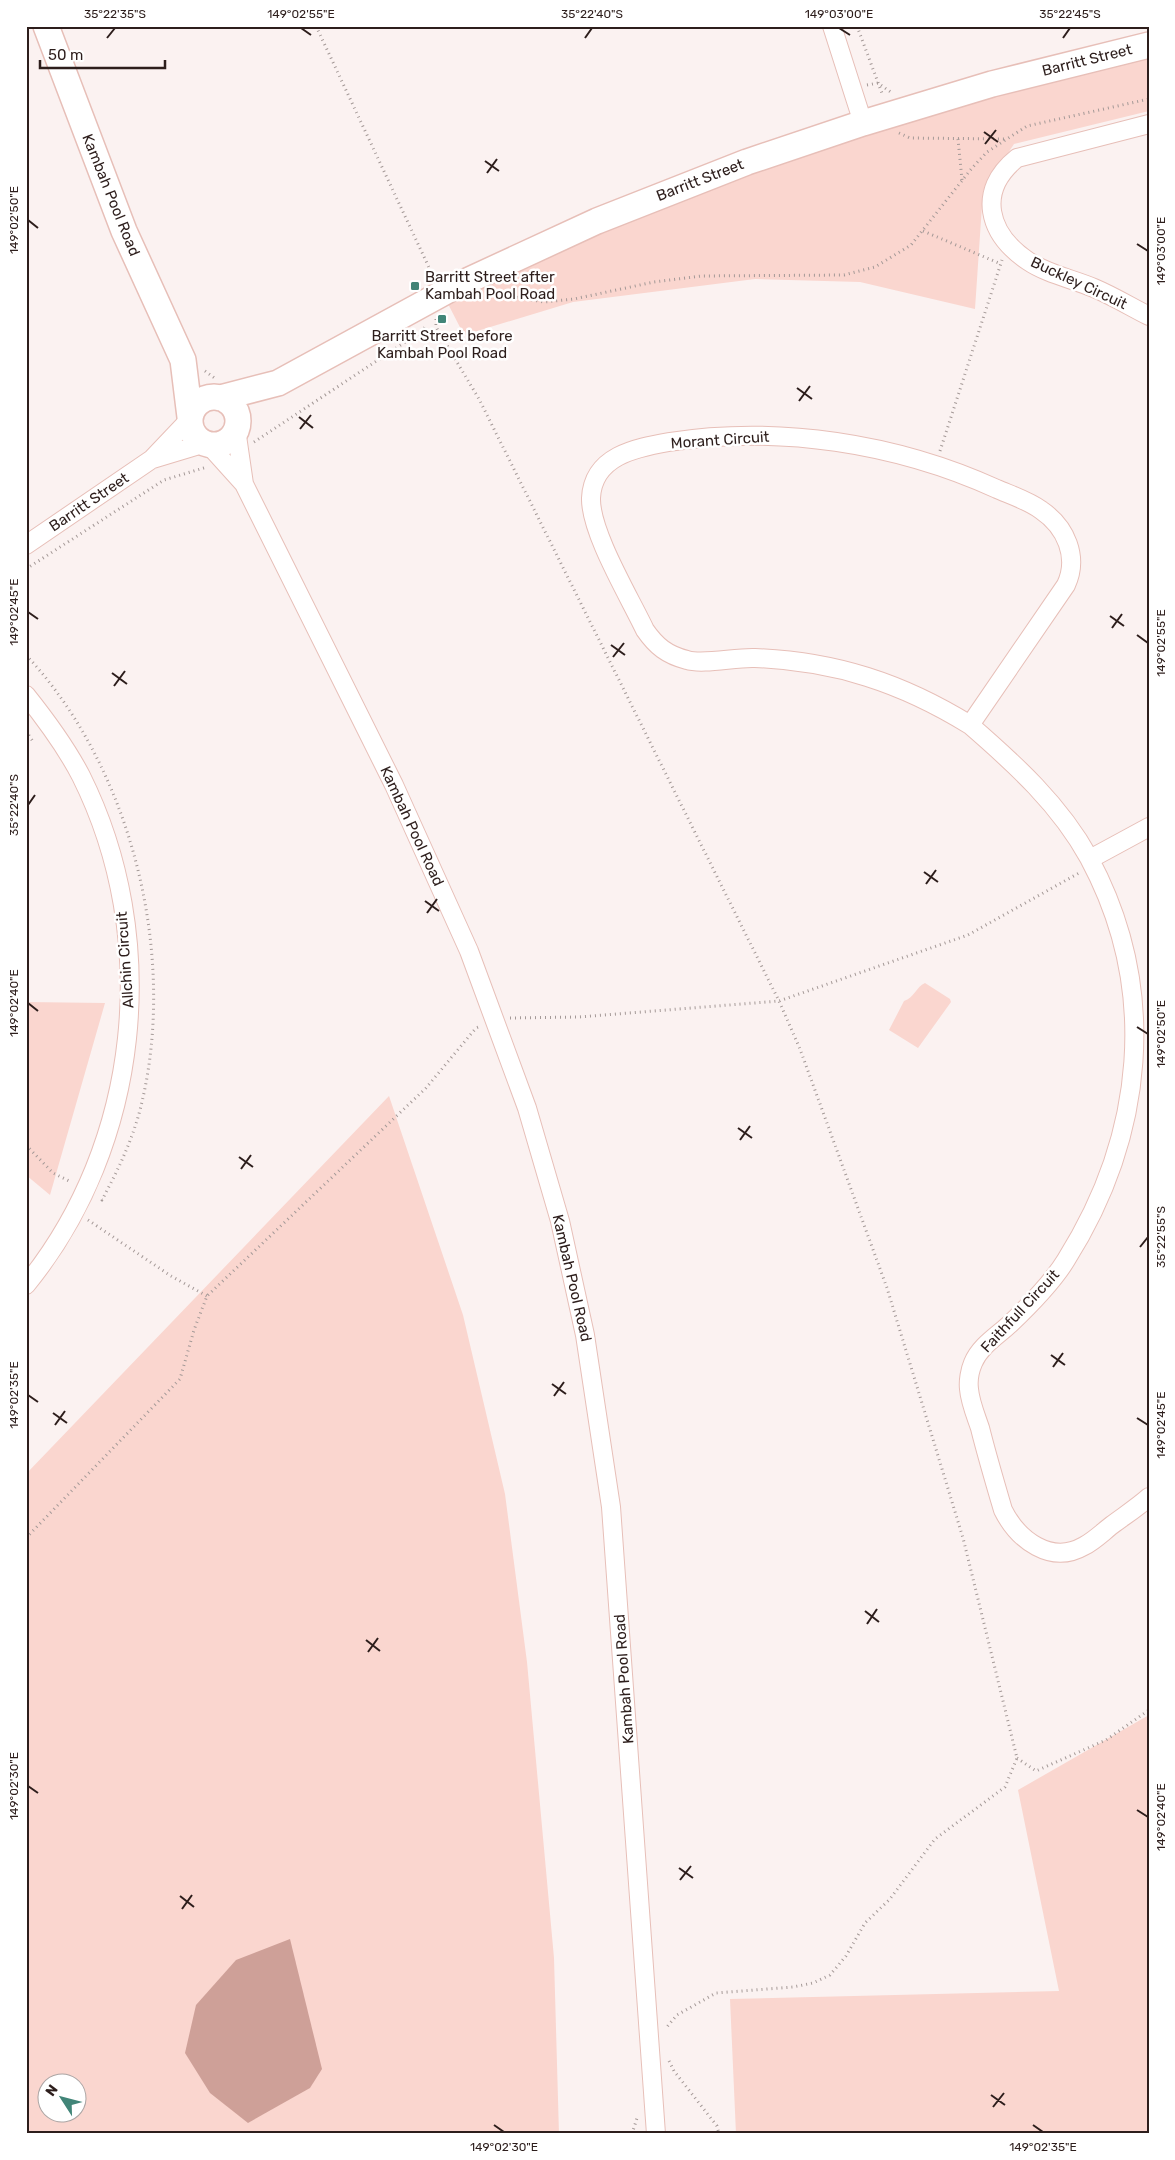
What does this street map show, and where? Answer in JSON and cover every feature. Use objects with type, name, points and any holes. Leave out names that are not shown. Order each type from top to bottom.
[{"type":"street","name":"Kambah Pool Road","points":[[46,26],[124,231],[183,360],[190,418]]},
{"type":"street","points":[[832,26],[863,123]]},
{"type":"street","name":"Barritt Street","points":[[218,397],[278,383],[435,309],[597,221],[747,162],[863,123],[992,84],[1149,45]]},
{"type":"street","name":"Buckley Circuit","points":[[1149,124],[1017,158],[1002,169],[994,185],[991,203],[995,222],[1008,246],[1029,262],[1096,289],[1149,316]]},
{"type":"street","name":"Kambah Pool Road","points":[[183,360],[218,397]]},
{"type":"street","name":"Barritt Street","points":[[243,431],[278,383]]},
{"type":"street","points":[[218,397],[233,406],[243,431],[225,442],[207,443],[193,432],[190,418],[199,402],[206,398],[218,397]]},
{"type":"street","name":"Barritt Street","points":[[26,545],[152,459],[190,418]]},
{"type":"street","name":"Kambah Pool Road","points":[[243,431],[244,484]]},
{"type":"street","name":"Morant Circuit","points":[[970,725],[1070,577],[1072,559],[1067,541],[1057,524],[1041,509],[980,481],[936,466],[854,445],[790,437],[696,438],[636,448],[617,456],[602,469],[591,497],[593,518],[645,630],[654,643],[667,653],[689,661],[752,658],[826,665],[900,688],[947,711],[970,725],[1021,770],[1051,804],[1090,859]]},
{"type":"street","name":"Kambah Pool Road","points":[[207,443],[244,484],[394,785],[469,951],[495,1018],[527,1108],[560,1221],[596,1392],[611,1507],[656,2134]]},
{"type":"street","name":"Barritt Street","points":[[152,459],[207,443]]},
{"type":"street","name":"Allchin Circuit","points":[[26,695],[55,732],[81,776],[103,831],[114,867],[126,926],[130,992],[128,1031],[120,1089],[104,1146],[85,1189],[62,1233],[26,1285]]},
{"type":"street","points":[[1090,859],[1149,827]]},
{"type":"street","name":"Faithfull Circuit","points":[[1090,859],[1116,921],[1142,1028],[1122,1140],[1093,1216],[1065,1262],[1048,1284],[1011,1323],[983,1347],[973,1363],[969,1392],[1003,1510],[1011,1525],[1030,1543],[1046,1551],[1062,1553],[1084,1546],[1149,1497]]},
{"type":"path","points":[[316,26],[433,275],[436,327],[479,399],[779,1000],[800,1050],[888,1288],[963,1538],[1017,1758],[1005,1787],[935,1839],[890,1899],[865,1923],[846,1956],[830,1976],[813,1983],[794,1987],[716,1993],[677,2014],[666,2028],[664,2035]]},
{"type":"path","points":[[857,26],[896,132],[910,138],[1008,139]]},
{"type":"path","points":[[490,293],[544,302],[574,299],[654,282],[701,276],[844,275],[860,273],[889,259],[911,245],[962,181],[988,152],[1027,126],[1149,99]]},
{"type":"path","points":[[958,139],[962,181]]},
{"type":"path","points":[[923,231],[1000,264],[936,466]]},
{"type":"path","points":[[243,431],[422,332],[427,324]]},
{"type":"path","points":[[26,569],[41,557],[164,480],[205,468]]},
{"type":"path","points":[[26,731],[34,743]]},
{"type":"path","points":[[26,1538],[180,1379],[194,1330],[207,1296],[426,1088],[476,1028],[495,1018],[579,1017],[779,1000],[968,935],[1079,874],[1090,859]]},
{"type":"path","points":[[26,1145],[53,1173],[85,1189]]},
{"type":"path","points":[[74,1211],[171,1276],[207,1296]]},
{"type":"path","points":[[1017,1758],[1036,1771],[1106,1740],[1149,1710]]},
{"type":"path","points":[[667,2056],[674,2071],[717,2126],[719,2134]]},
{"type":"shaded area","points":[[1149,58],[1149,111],[1014,144],[983,191],[975,309],[860,282],[755,279],[573,302],[464,335],[446,300],[627,215],[1052,73]]},
{"type":"shaded area","points":[[925,983],[950,999],[951,1002],[918,1048],[889,1030],[904,1001]]},
{"type":"shaded area","points":[[26,1002],[105,1003],[50,1195],[26,1175]]},
{"type":"shaded area","points":[[389,1096],[463,1315],[505,1494],[527,1662],[554,1958],[559,2134],[26,2134],[26,1474]]},
{"type":"shaded area","points":[[1149,1715],[1149,2134],[736,2134],[730,1999],[1059,1991],[1018,1790]]},
{"type":"shaded area","points":[[290,1939],[322,2069],[310,2088],[248,2123],[210,2093],[185,2053],[196,2005],[236,1960]]},
{"type":"place","name":"Barritt Street after Kambah Pool Road","points":[[415,286]]},
{"type":"place","name":"Barritt Street before Kambah Pool Road","points":[[442,319]]}]
